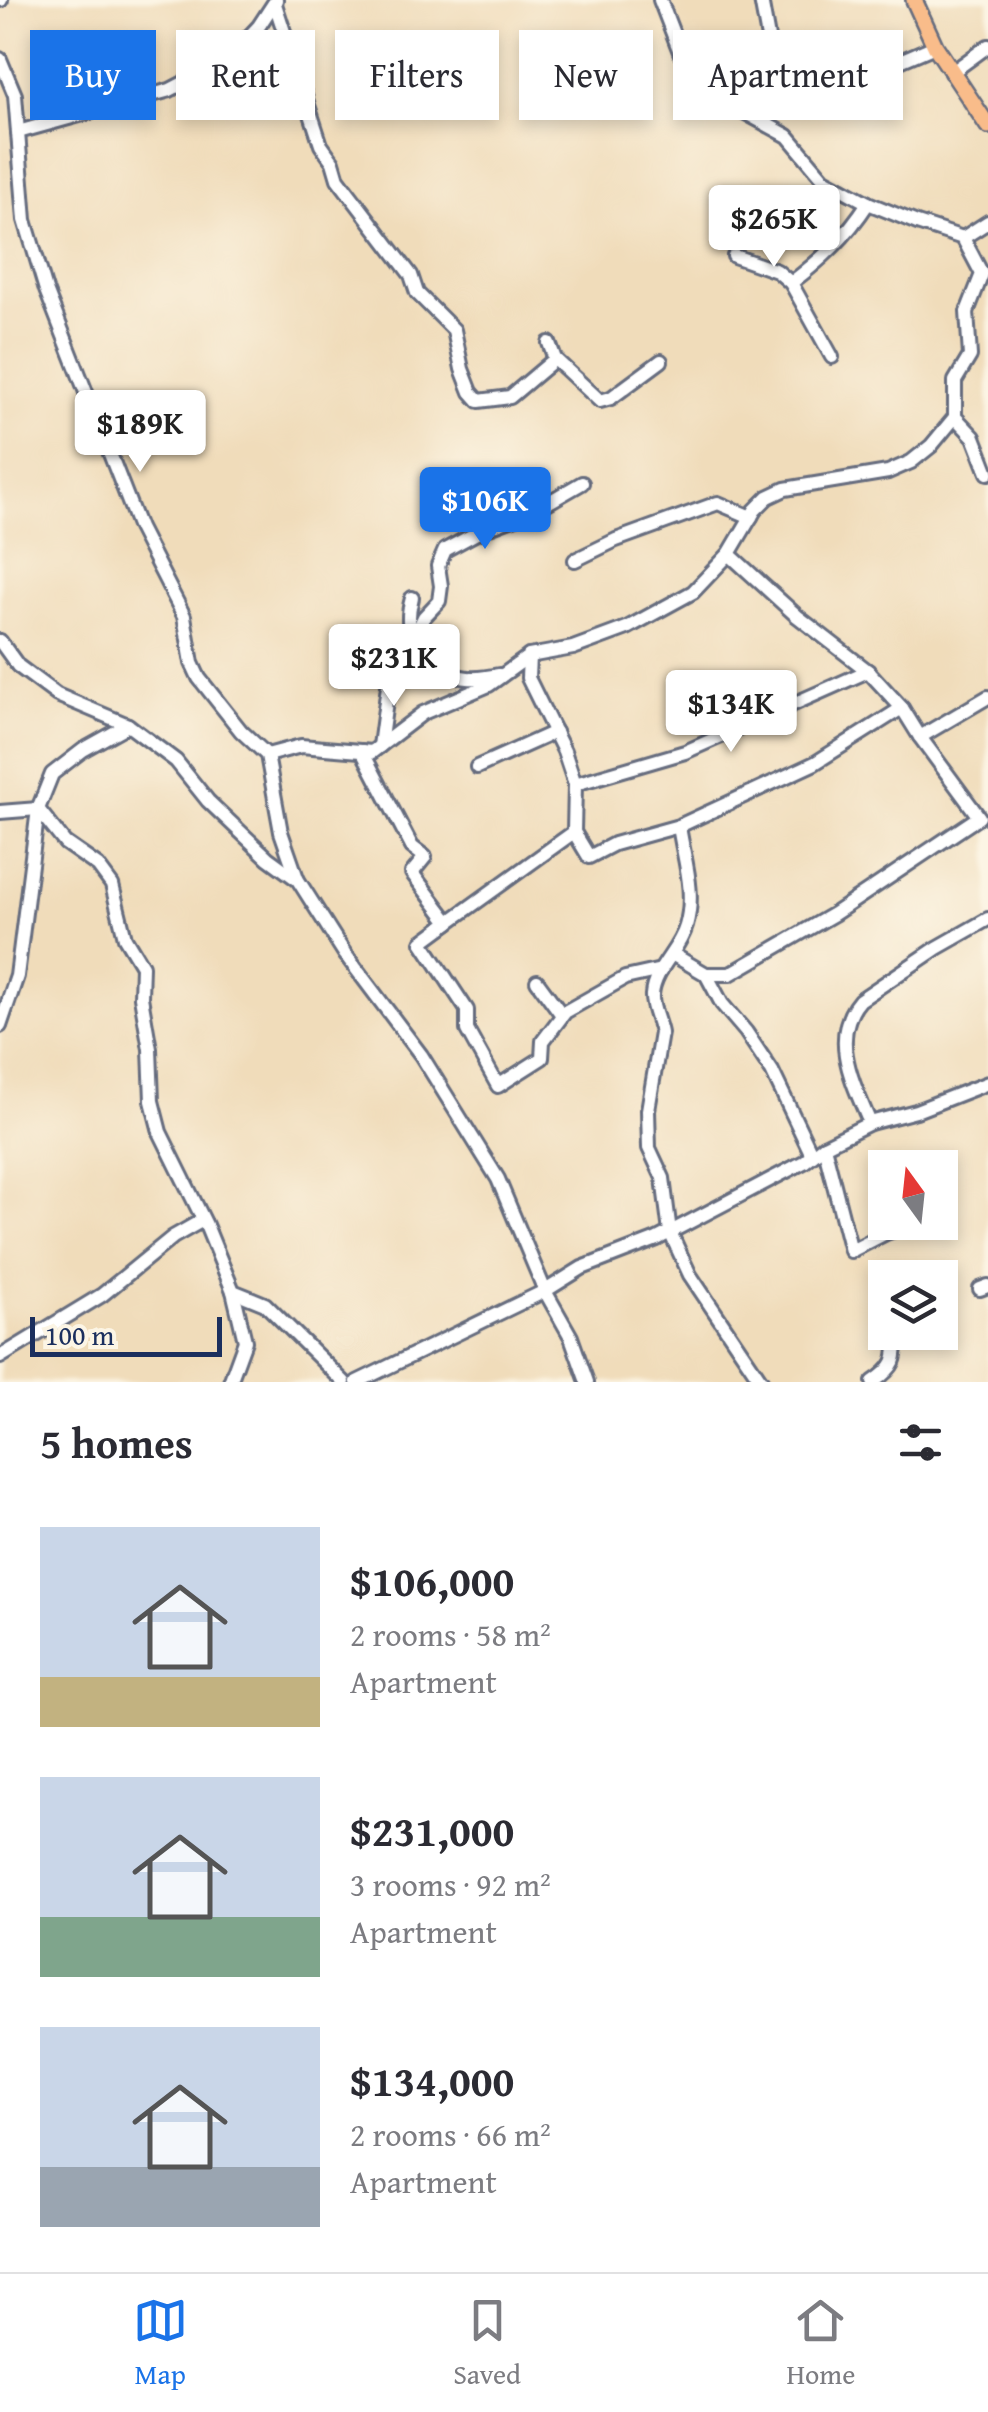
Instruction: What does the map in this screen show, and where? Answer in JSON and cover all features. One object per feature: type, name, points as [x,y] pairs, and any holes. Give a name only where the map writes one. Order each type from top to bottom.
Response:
[{"type":"main road","points":[[914,0],[935,46],[988,126]]},
{"type":"street","points":[[660,0],[673,34]]},
{"type":"street","points":[[761,0],[767,30]]},
{"type":"street","points":[[18,132],[170,90],[216,66],[251,34],[276,2]]},
{"type":"street","points":[[276,2],[321,144],[333,162],[338,180],[410,275],[417,293],[454,330],[471,392],[479,401],[510,397],[555,359]]},
{"type":"street","points":[[903,60],[935,46]]},
{"type":"street","points":[[951,73],[988,46]]},
{"type":"street","points":[[0,59],[16,95],[25,220],[46,290],[139,528],[184,616],[192,663],[199,678],[240,730],[268,755],[280,832],[298,880],[346,954],[421,1055],[498,1180],[544,1291],[571,1336],[587,1382]]},
{"type":"street","points":[[268,755],[301,746],[372,752],[423,714],[488,685],[529,656],[573,648],[627,628],[694,592],[729,554],[768,497],[786,490],[888,472],[911,462],[955,417],[955,381],[970,356],[967,312],[982,274],[964,238],[868,203],[824,179],[788,136],[758,120]]},
{"type":"street","points":[[791,283],[834,247],[868,203]]},
{"type":"street","points":[[964,238],[988,222]]},
{"type":"street","points":[[734,256],[776,271],[791,283],[832,358]]},
{"type":"street","points":[[549,343],[555,359],[600,401],[611,398],[661,360]]},
{"type":"street","points":[[955,417],[974,437],[988,473]]},
{"type":"street","points":[[399,679],[424,617],[439,600],[438,566],[445,550],[484,529],[535,510],[582,484]]},
{"type":"street","points":[[575,560],[616,540],[718,503],[751,517]]},
{"type":"street","points":[[672,954],[706,974],[730,974],[834,914],[979,817],[902,708],[868,671],[797,616],[729,554]]},
{"type":"street","points":[[412,598],[408,618],[414,641],[424,654],[454,675]]},
{"type":"street","points":[[0,641],[18,666],[57,695],[128,725],[176,761],[208,801],[268,858],[298,880]]},
{"type":"street","points":[[529,656],[528,678],[564,750],[575,784],[574,832],[589,858],[614,844],[679,826],[815,763],[902,708]]},
{"type":"street","points":[[575,784],[684,752],[868,671]]},
{"type":"street","points":[[380,746],[388,686],[407,673],[484,678],[506,673]]},
{"type":"street","points":[[920,737],[988,697]]},
{"type":"street","points":[[0,1026],[17,976],[38,808],[52,774],[83,750],[128,725]]},
{"type":"street","points":[[477,767],[555,732]]},
{"type":"street","points":[[362,751],[412,847],[425,857],[412,873],[449,922],[416,946]]},
{"type":"street","points":[[0,812],[38,808]]},
{"type":"street","points":[[38,808],[65,842],[98,866],[112,885],[124,938],[142,966],[152,1101],[160,1132],[233,1291],[245,1341],[230,1382]]},
{"type":"street","points":[[679,826],[692,891],[686,928],[661,970],[651,999],[661,1033],[648,1110],[649,1148],[663,1178],[670,1232],[690,1275],[762,1382]]},
{"type":"street","points":[[416,946],[574,832]]},
{"type":"street","points":[[870,1123],[846,1066],[844,1043],[851,1010],[936,948],[988,918]]},
{"type":"street","points":[[416,946],[467,1010],[467,1030],[498,1086],[542,1058],[543,1040],[562,1015],[625,978],[661,970]]},
{"type":"street","points":[[706,974],[722,1004],[772,1071],[818,1151],[851,1251],[872,1240]]},
{"type":"street","points":[[537,980],[562,1015]]},
{"type":"street","points":[[358,1382],[544,1291],[582,1268],[670,1232],[870,1123],[916,1112],[988,1083]]},
{"type":"street","points":[[0,1357],[102,1295],[174,1237],[203,1220]]},
{"type":"street","points":[[233,1291],[265,1304],[344,1382]]},
{"type":"street","points":[[873,1382],[896,1360],[896,1350]]}]
